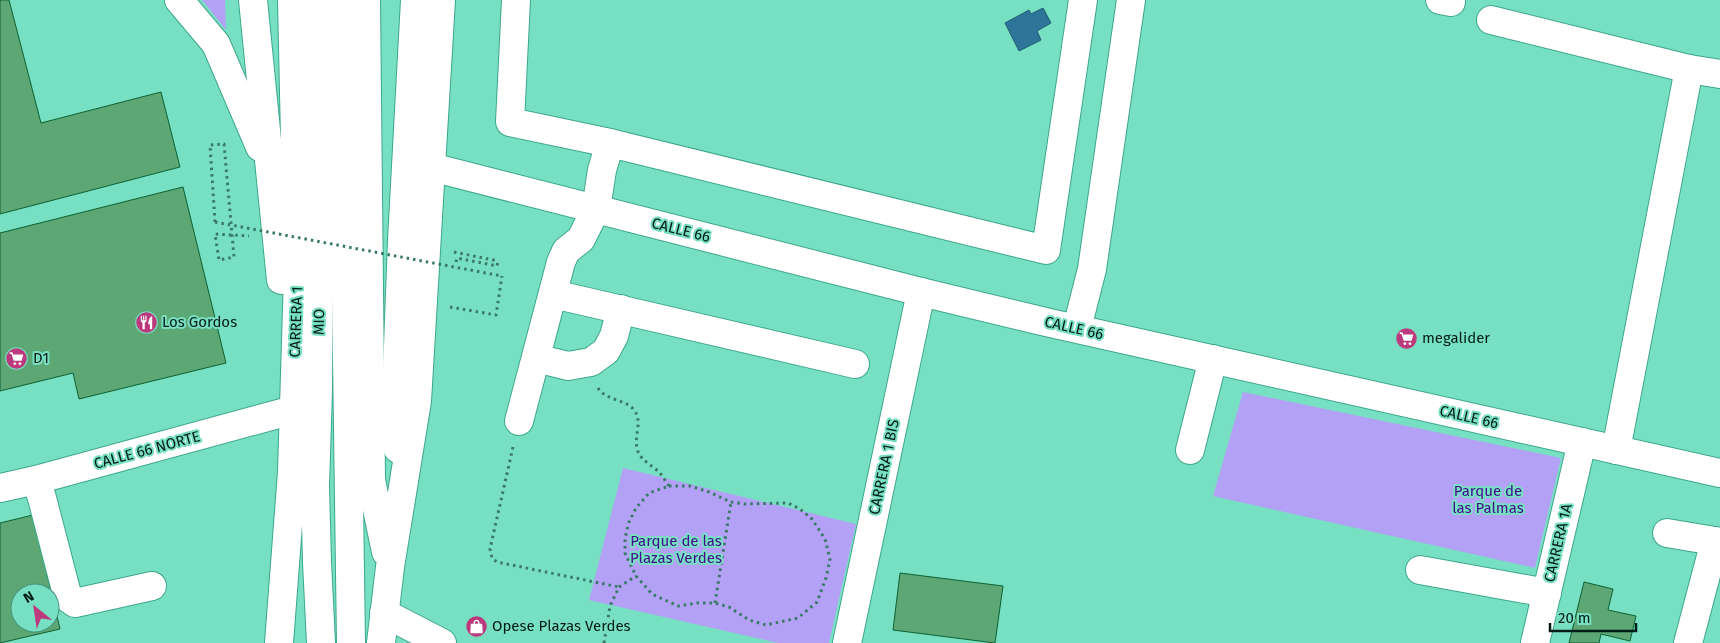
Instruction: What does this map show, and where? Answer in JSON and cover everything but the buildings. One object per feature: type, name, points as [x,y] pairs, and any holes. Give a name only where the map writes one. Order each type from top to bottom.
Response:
[{"type":"main road","points":[[179,0],[216,44],[270,172]]},
{"type":"main road","points":[[253,0],[294,404]]},
{"type":"main road","name":"CARRERA 1","points":[[279,643],[292,472],[298,276],[293,116],[292,0]]},
{"type":"main road","name":"MIO","points":[[318,0],[344,117],[318,390],[315,486],[321,643]]},
{"type":"main road","name":"MIO","points":[[342,0],[351,643]]},
{"type":"main road","points":[[366,0],[344,117],[371,480],[390,567]]},
{"type":"main road","points":[[400,506],[396,400],[415,0]]},
{"type":"main road","points":[[381,643],[390,567],[418,401],[441,0]]},
{"type":"main road","points":[[516,0],[510,122],[610,143],[1046,250],[1083,0]]},
{"type":"main road","points":[[1077,328],[1092,269],[1131,0]]},
{"type":"main road","points":[[1491,20],[1689,69],[1720,74]]},
{"type":"main road","points":[[1616,450],[1689,69]]},
{"type":"main road","points":[[519,421],[561,262],[566,251],[581,239],[596,209],[602,170],[610,143]]},
{"type":"main road","name":"CALLE 66","points":[[431,167],[921,292],[1720,474]]},
{"type":"main road","name":"CARRERA 1 BIS","points":[[847,643],[921,292]]},
{"type":"main road","points":[[553,294],[854,364]]},
{"type":"main road","points":[[536,358],[568,366],[591,362],[606,350],[614,336],[621,309]]},
{"type":"main road","points":[[1190,450],[1213,359]]},
{"type":"main road","name":"CALLE 66 NORTE","points":[[0,488],[36,480],[294,404]]},
{"type":"main road","name":"CARRERA 1A","points":[[1535,643],[1582,442]]},
{"type":"main road","points":[[36,480],[68,598],[74,603],[152,586]]},
{"type":"main road","points":[[1667,533],[1718,542],[1688,643]]},
{"type":"main road","points":[[1420,570],[1547,593]]},
{"type":"main road","points":[[384,613],[442,643]]},
{"type":"path","points":[[215,234],[219,260],[234,257],[224,144],[210,145],[215,222],[502,276],[496,315],[449,306]]},
{"type":"path","points":[[455,268],[457,258],[497,266],[498,261]]},
{"type":"path","points":[[591,362],[592,378],[600,392],[632,407],[636,413],[638,421],[636,447],[640,458],[662,475],[669,486]]},
{"type":"path","points":[[519,421],[490,549],[492,558],[497,562],[619,587]]},
{"type":"path","points":[[669,486],[690,486],[731,502],[744,504],[788,503],[800,509],[812,519],[824,539],[830,559],[826,578],[817,602],[798,618],[766,625],[749,620],[729,607],[715,602],[678,606],[652,594],[636,576],[625,553],[625,538],[629,522],[636,508],[649,493],[669,486]]},
{"type":"path","points":[[715,602],[731,502]]},
{"type":"path","points":[[604,643],[610,606],[619,587],[636,576]]},
{"type":"green space","points":[[202,0],[225,0],[226,30]]},
{"type":"green space","name":"Parque de las Palmas","points":[[1243,392],[1561,458],[1535,568],[1213,496]]},
{"type":"green space","name":"Parque de las Plazas Verdes","points":[[623,468],[856,524],[829,643],[778,643],[589,600]]},
{"type":"water","points":[[1043,8],[1051,23],[1037,31],[1041,40],[1019,51],[1005,23],[1029,10],[1031,14]]},
{"type":"place","name":"Los Gordos","points":[[146,322]]},
{"type":"place","name":"megalider","points":[[1406,338]]},
{"type":"place","name":"D1","points":[[17,358]]},
{"type":"place","name":"Opese Plazas Verdes","points":[[476,626]]}]
